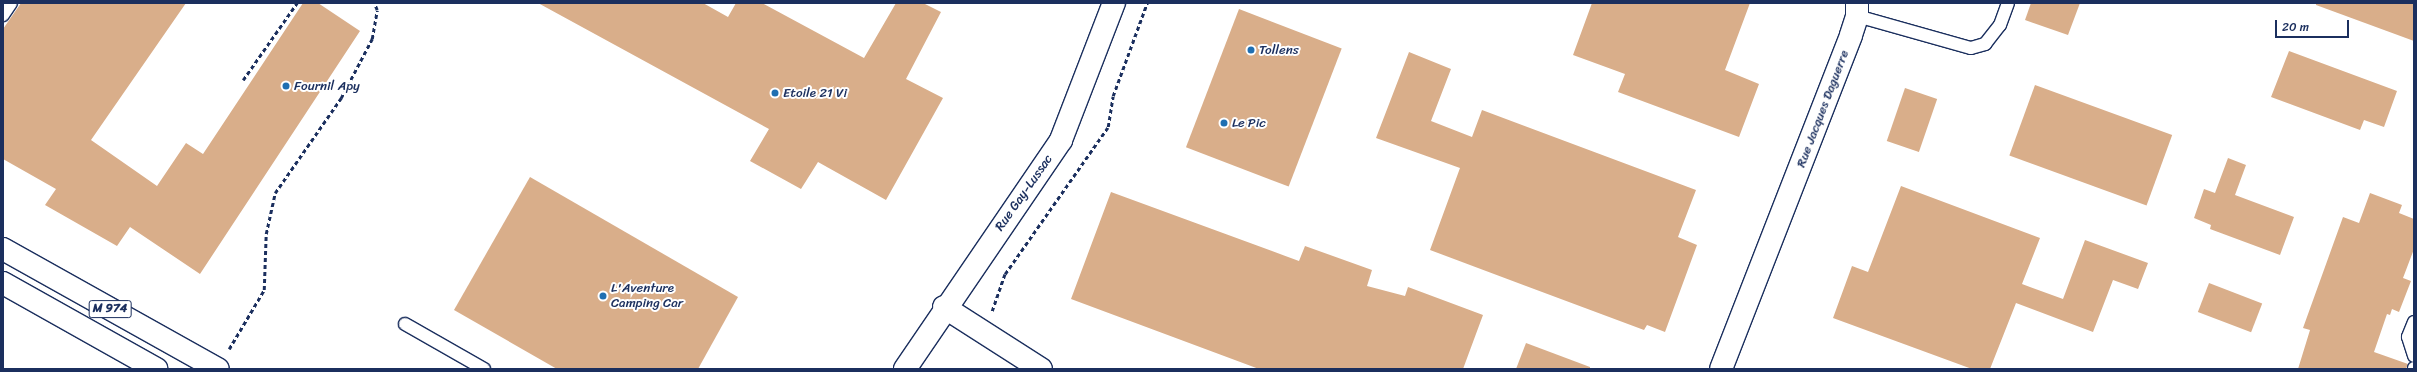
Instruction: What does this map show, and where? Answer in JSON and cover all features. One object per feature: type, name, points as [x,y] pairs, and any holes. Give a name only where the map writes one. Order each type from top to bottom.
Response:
[{"type":"main road","name":"Rue Gay-Lussac","points":[[905,369],[944,307],[1060,140],[1114,3]]},
{"type":"main road","name":"Rue Jacques Daguerre","points":[[1721,369],[1857,9]]},
{"type":"main road","name":"M 974","points":[[3,249],[217,369]]},
{"type":"main road","name":"M 974","points":[[3,283],[156,369]]},
{"type":"main road","points":[[944,307],[1041,369]]},
{"type":"lane","points":[[3,15],[11,3]]},
{"type":"lane","name":"Rue Jacques Daguerre","points":[[1857,9],[1970,48],[1985,44],[2000,25],[2008,3]]},
{"type":"lane","points":[[2414,322],[2408,337],[2414,356]]},
{"type":"lane","points":[[405,324],[484,369]]},
{"type":"path","points":[[244,80],[297,3]]},
{"type":"path","points":[[217,369],[264,290],[266,234],[275,193],[341,98],[372,40],[377,10],[374,3]]},
{"type":"building","points":[[21,3],[186,3],[91,140],[157,186],[186,143],[203,154],[303,3],[318,3],[360,31],[200,274],[130,227],[117,246],[45,205],[56,189],[3,159],[3,29]]},
{"type":"building","points":[[538,3],[703,3],[728,17],[736,3],[762,3],[864,58],[896,3],[923,3],[941,12],[906,79],[943,98],[886,200],[818,162],[801,189],[750,161],[769,129]]},
{"type":"building","points":[[1592,3],[1750,3],[1725,70],[1759,84],[1739,137],[1618,92],[1625,74],[1573,55]]},
{"type":"building","points":[[2031,3],[2080,3],[2068,35],[2025,20]]},
{"type":"building","points":[[2316,3],[2414,3],[2414,41],[2316,5]]},
{"type":"building","points":[[1239,9],[1342,48],[1289,187],[1186,147]]},
{"type":"building","points":[[2289,51],[2397,91],[2384,127],[2364,120],[2360,130],[2271,97]]},
{"type":"building","points":[[1409,52],[1451,69],[1431,121],[1472,137],[1482,110],[1696,190],[1678,237],[1697,245],[1665,332],[1647,325],[1644,330],[1430,250],[1460,168],[1376,138]]},
{"type":"building","points":[[2035,85],[2172,135],[2147,205],[2009,155]]},
{"type":"building","points":[[1905,88],[1937,99],[1919,152],[1887,141]]},
{"type":"building","points":[[2228,158],[2246,165],[2235,195],[2294,217],[2280,255],[2210,229],[2211,225],[2194,218],[2204,189],[2215,193]]},
{"type":"building","points":[[530,177],[738,297],[698,369],[557,369],[454,310]]},
{"type":"building","points":[[1901,186],[2040,238],[2022,284],[2063,299],[2085,240],[2148,263],[2138,289],[2113,280],[2093,332],[2016,303],[1990,369],[1972,369],[1833,318],[1852,266],[1868,272]]},
{"type":"building","points":[[1111,192],[1299,261],[1305,246],[1372,270],[1367,286],[1405,296],[1408,287],[1483,315],[1463,369],[1259,369],[1071,299]]},
{"type":"building","points":[[2370,193],[2402,205],[2399,213],[2414,219],[2414,249],[2403,278],[2411,281],[2399,312],[2392,309],[2390,315],[2387,314],[2374,352],[2408,364],[2406,369],[2298,369],[2310,330],[2303,328],[2343,217],[2359,223]]},
{"type":"building","points":[[2209,283],[2262,303],[2251,332],[2198,312]]},
{"type":"building","points":[[1526,343],[1590,367],[1590,369],[1516,369]]},
{"type":"place","name":"Tollens","points":[[1251,50]]},
{"type":"place","name":"Fournil Apy","points":[[286,86]]},
{"type":"place","name":"Etoile 21 Vi","points":[[775,93]]},
{"type":"place","name":"Le Pic","points":[[1224,123]]},
{"type":"place","name":"L'Aventure Camping Car","points":[[603,296]]}]
